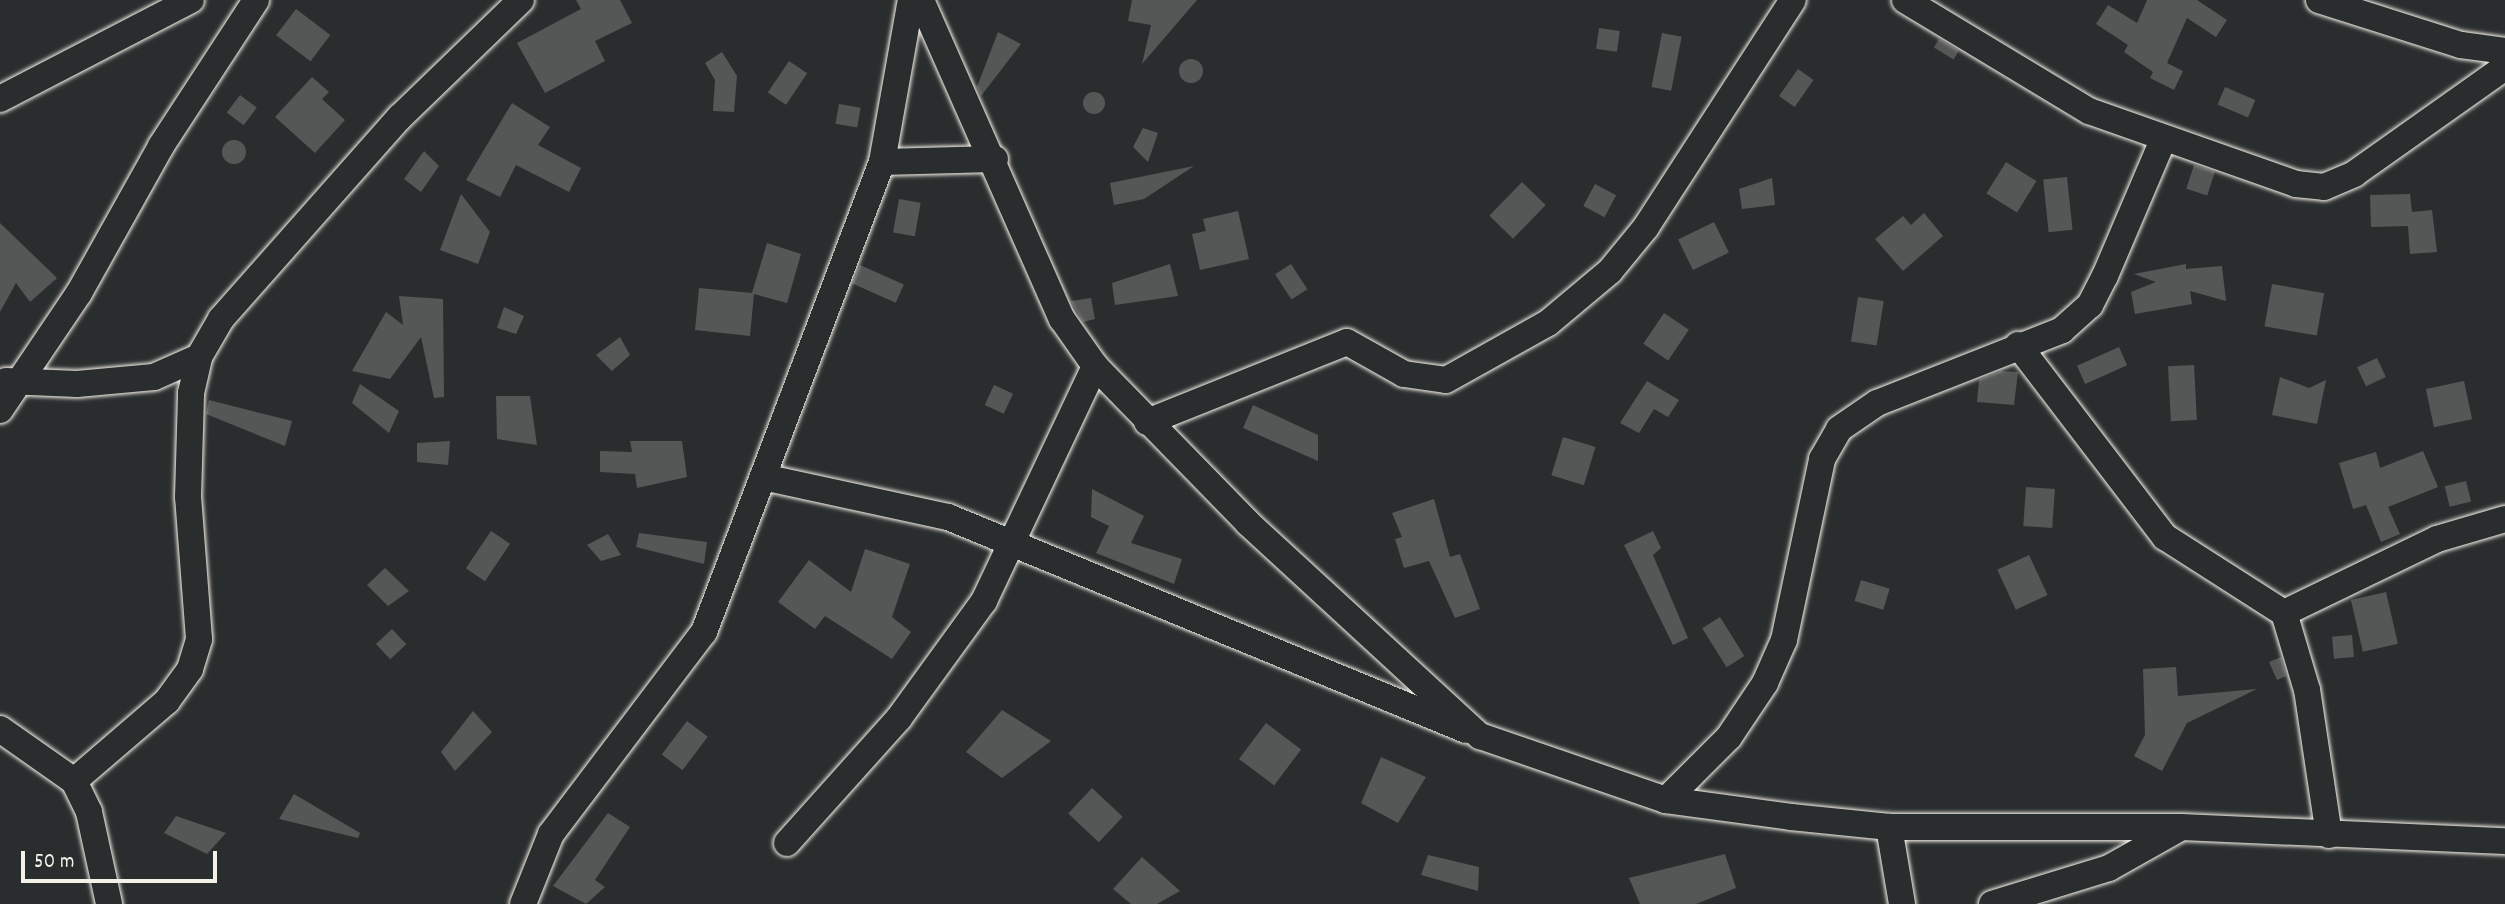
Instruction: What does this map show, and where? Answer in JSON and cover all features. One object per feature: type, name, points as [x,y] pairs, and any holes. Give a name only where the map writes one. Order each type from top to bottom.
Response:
[{"type":"street","points":[[0,99],[191,0]]},
{"type":"street","points":[[0,410],[9,382],[256,0]]},
{"type":"street","points":[[74,781],[167,701],[190,669],[200,639],[188,497],[191,393],[198,357],[221,319],[400,117],[522,0]]},
{"type":"street","points":[[523,904],[551,834],[704,632],[882,162],[911,0]]},
{"type":"street","points":[[921,0],[995,159],[1062,319],[1095,366],[1147,422],[1480,736]]},
{"type":"street","points":[[1147,422],[1347,342],[1404,374],[1446,380],[1548,323],[1610,271],[1646,227],[1793,0]]},
{"type":"street","points":[[1905,0],[2027,79],[2164,140],[2296,184],[2324,187],[2354,174],[2505,67]]},
{"type":"street","points":[[2319,0],[2461,45],[2505,51]]},
{"type":"street","points":[[1666,800],[1729,737],[1765,682],[1784,640],[1822,459],[1839,429],[1877,402],[2062,330],[2090,305],[2164,140]]},
{"type":"street","points":[[882,162],[995,159]]},
{"type":"street","points":[[2018,345],[2165,537],[2186,556],[2284,613],[2307,690],[2329,835]]},
{"type":"street","points":[[9,382],[154,377],[198,357]]},
{"type":"street","points":[[787,843],[899,718],[984,601],[1015,543],[1095,366]]},
{"type":"street","points":[[763,477],[894,501],[1015,543],[1480,736],[1666,800],[1889,827],[2181,827],[2505,841]]},
{"type":"street","points":[[2284,613],[2437,539],[2505,519]]},
{"type":"street","points":[[0,729],[74,781],[97,838],[109,904]]},
{"type":"street","points":[[1889,827],[1902,904]]},
{"type":"street","points":[[1992,904],[2109,868],[2181,827]]},
{"type":"building","points":[[576,0],[620,0],[632,23],[595,41],[605,61],[545,93],[517,43],[581,9]]},
{"type":"building","points":[[1132,0],[1197,0],[1142,64],[1151,25],[1128,21]]},
{"type":"building","points":[[2147,0],[2197,0],[2227,20],[2216,37],[2187,18],[2167,63],[2183,71],[2174,90],[2150,78],[2153,72],[2124,52],[2128,45],[2096,24],[2108,5],[2137,23]]},
{"type":"building","points":[[296,9],[330,35],[310,61],[276,35]]},
{"type":"building","points":[[1599,28],[1620,31],[1617,52],[1596,49]]},
{"type":"building","points":[[998,32],[1021,44],[981,96],[977,87]]},
{"type":"building","points":[[1662,33],[1682,37],[1671,91],[1652,87]]},
{"type":"building","points":[[1939,39],[1959,51],[1954,59],[1934,48]]},
{"type":"building","points":[[722,52],[737,76],[734,112],[713,111],[715,80],[705,63]]},
{"type":"building","points":[[1191,59],[1202,66],[1203,71],[1196,82],[1191,83],[1180,76],[1179,71],[1186,60]]},
{"type":"building","points":[[789,61],[807,73],[786,105],[768,93]]},
{"type":"building","points":[[1798,69],[1814,80],[1795,107],[1779,96]]},
{"type":"building","points":[[312,77],[329,92],[322,99],[345,120],[315,153],[275,117]]},
{"type":"building","points":[[2225,87],[2255,100],[2248,117],[2218,104]]},
{"type":"building","points":[[1094,92],[1102,95],[1105,103],[1102,111],[1094,114],[1086,111],[1083,103],[1086,95]]},
{"type":"building","points":[[240,95],[257,108],[244,125],[227,113]]},
{"type":"building","points":[[512,103],[550,127],[538,145],[581,168],[569,192],[516,165],[500,197],[466,180]]},
{"type":"building","points":[[839,104],[861,108],[857,128],[836,124]]},
{"type":"building","points":[[1143,128],[1158,133],[1148,162],[1133,147]]},
{"type":"building","points":[[234,140],[242,144],[246,152],[242,160],[234,164],[226,160],[222,152],[226,144]]},
{"type":"building","points":[[424,151],[439,166],[421,192],[404,179]]},
{"type":"building","points":[[2006,162],[2037,181],[2017,212],[1986,193]]},
{"type":"building","points":[[2194,165],[2215,172],[2207,196],[2186,189]]},
{"type":"building","points":[[1194,166],[1144,199],[1114,205],[1110,183]]},
{"type":"building","points":[[2067,177],[2073,230],[2049,232],[2043,180]]},
{"type":"building","points":[[1772,178],[1775,205],[1742,209],[1739,189]]},
{"type":"building","points":[[1522,182],[1546,205],[1513,239],[1489,216]]},
{"type":"building","points":[[1595,184],[1616,195],[1604,217],[1583,206]]},
{"type":"building","points":[[461,194],[490,232],[478,264],[440,250]]},
{"type":"building","points":[[2410,194],[2412,212],[2432,210],[2437,252],[2410,254],[2408,226],[2371,227],[2370,195]]},
{"type":"building","points":[[899,199],[921,203],[915,236],[893,232]]},
{"type":"building","points":[[1238,211],[1249,259],[1200,270],[1192,234],[1206,231],[1203,219]]},
{"type":"building","points":[[1924,213],[1943,236],[1903,271],[1875,239],[1903,216],[1911,225]]},
{"type":"building","points":[[1714,222],[1729,253],[1693,270],[1678,240]]},
{"type":"building","points":[[0,223],[57,278],[30,302],[16,283],[0,312]]},
{"type":"building","points":[[767,243],[801,254],[787,303],[754,294],[750,336],[695,330],[699,288],[752,293]]},
{"type":"building","points":[[1170,264],[1178,296],[1115,305],[1112,283]]},
{"type":"building","points":[[1291,264],[1307,289],[1291,300],[1275,274]]},
{"type":"building","points":[[2186,264],[2186,269],[2222,266],[2226,301],[2190,291],[2192,304],[2135,314],[2131,292],[2156,282],[2134,274]]},
{"type":"building","points":[[860,265],[904,285],[896,303],[852,283]]},
{"type":"building","points":[[2272,284],[2324,293],[2317,336],[2265,326]]},
{"type":"building","points":[[399,296],[443,299],[444,397],[434,398],[421,337],[390,379],[352,371],[386,312],[403,325]]},
{"type":"building","points":[[1858,297],[1884,301],[1877,346],[1851,341]]},
{"type":"building","points":[[1091,298],[1095,319],[1083,322],[1071,301]]},
{"type":"building","points":[[504,307],[524,316],[516,334],[497,328]]},
{"type":"building","points":[[1664,313],[1689,330],[1668,360],[1643,344]]},
{"type":"building","points":[[620,337],[630,355],[612,371],[596,355]]},
{"type":"building","points":[[2119,347],[2127,365],[2085,384],[2077,366]]},
{"type":"building","points":[[2377,358],[2386,377],[2366,386],[2357,367]]},
{"type":"building","points":[[2194,365],[2197,420],[2171,421],[2168,366]]},
{"type":"building","points":[[2001,371],[2018,372],[2014,405],[1977,402],[1979,380]]},
{"type":"building","points":[[2280,377],[2309,388],[2326,380],[2317,424],[2272,415]]},
{"type":"building","points":[[1647,381],[1679,400],[1668,417],[1654,409],[1639,433],[1620,423]]},
{"type":"building","points":[[2464,381],[2472,419],[2434,427],[2426,389]]},
{"type":"building","points":[[360,384],[399,411],[389,433],[352,403]]},
{"type":"building","points":[[994,385],[1013,394],[1004,414],[985,405]]},
{"type":"building","points":[[496,396],[530,396],[537,445],[497,439]]},
{"type":"building","points":[[209,400],[292,421],[285,446],[206,414]]},
{"type":"building","points":[[1253,405],[1318,435],[1318,461],[1243,428]]},
{"type":"building","points":[[1563,437],[1596,447],[1584,485],[1551,475]]},
{"type":"building","points":[[450,441],[448,465],[417,462],[417,443]]},
{"type":"building","points":[[630,441],[682,441],[687,477],[637,488],[635,474],[600,472],[600,451],[632,452]]},
{"type":"building","points":[[2423,451],[2438,487],[2388,507],[2400,534],[2381,542],[2366,505],[2353,509],[2339,463],[2376,452],[2380,468]]},
{"type":"building","points":[[2466,481],[2471,501],[2450,507],[2445,486]]},
{"type":"building","points":[[2026,487],[2055,489],[2052,528],[2023,526]]},
{"type":"building","points":[[1092,489],[1144,516],[1131,543],[1182,559],[1174,584],[1096,553],[1109,526],[1091,517]]},
{"type":"building","points":[[1434,499],[1450,557],[1460,554],[1480,609],[1455,618],[1429,561],[1404,568],[1395,539],[1402,537],[1392,513]]},
{"type":"building","points":[[491,531],[510,544],[485,581],[466,568]]},
{"type":"building","points":[[1653,531],[1661,548],[1653,555],[1688,638],[1673,645],[1624,545]]},
{"type":"building","points":[[639,533],[707,542],[704,564],[636,547]]},
{"type":"building","points":[[608,534],[621,555],[601,561],[587,545]]},
{"type":"building","points":[[865,549],[910,564],[892,617],[911,632],[892,659],[825,616],[815,629],[778,602],[809,560],[851,592]]},
{"type":"building","points":[[2029,555],[2048,595],[2016,610],[1997,570]]},
{"type":"building","points":[[385,568],[409,591],[388,606],[367,585]]},
{"type":"building","points":[[1861,580],[1890,589],[1883,610],[1855,601]]},
{"type":"building","points":[[2386,592],[2398,644],[2363,652],[2351,600]]},
{"type":"building","points":[[1720,617],[1744,656],[1727,667],[1702,628]]},
{"type":"building","points":[[392,629],[406,644],[390,659],[376,644]]},
{"type":"building","points":[[2352,635],[2354,657],[2334,659],[2332,637]]},
{"type":"building","points":[[2281,657],[2286,676],[2277,680],[2269,662]]},
{"type":"building","points":[[2176,667],[2178,696],[2257,689],[2187,723],[2162,771],[2134,756],[2145,735],[2143,669]]},
{"type":"building","points":[[1002,710],[1051,741],[1002,778],[966,752]]},
{"type":"building","points":[[473,711],[492,732],[455,771],[441,752]]},
{"type":"building","points":[[687,721],[708,737],[682,770],[662,755]]},
{"type":"building","points":[[1266,723],[1301,749],[1274,785],[1239,759]]},
{"type":"building","points":[[1381,757],[1426,777],[1398,823],[1361,803]]},
{"type":"building","points":[[1092,788],[1123,817],[1099,842],[1068,814]]},
{"type":"building","points":[[294,794],[360,833],[358,838],[279,819]]},
{"type":"building","points":[[608,813],[630,827],[595,880],[605,887],[586,904],[553,886]]},
{"type":"building","points":[[176,816],[226,833],[207,854],[164,833]]},
{"type":"building","points":[[1725,854],[1736,888],[1696,904],[1640,904],[1629,878]]},
{"type":"building","points":[[1428,855],[1479,867],[1478,891],[1421,875]]},
{"type":"building","points":[[1142,857],[1180,891],[1157,904],[1131,904],[1113,889]]}]
